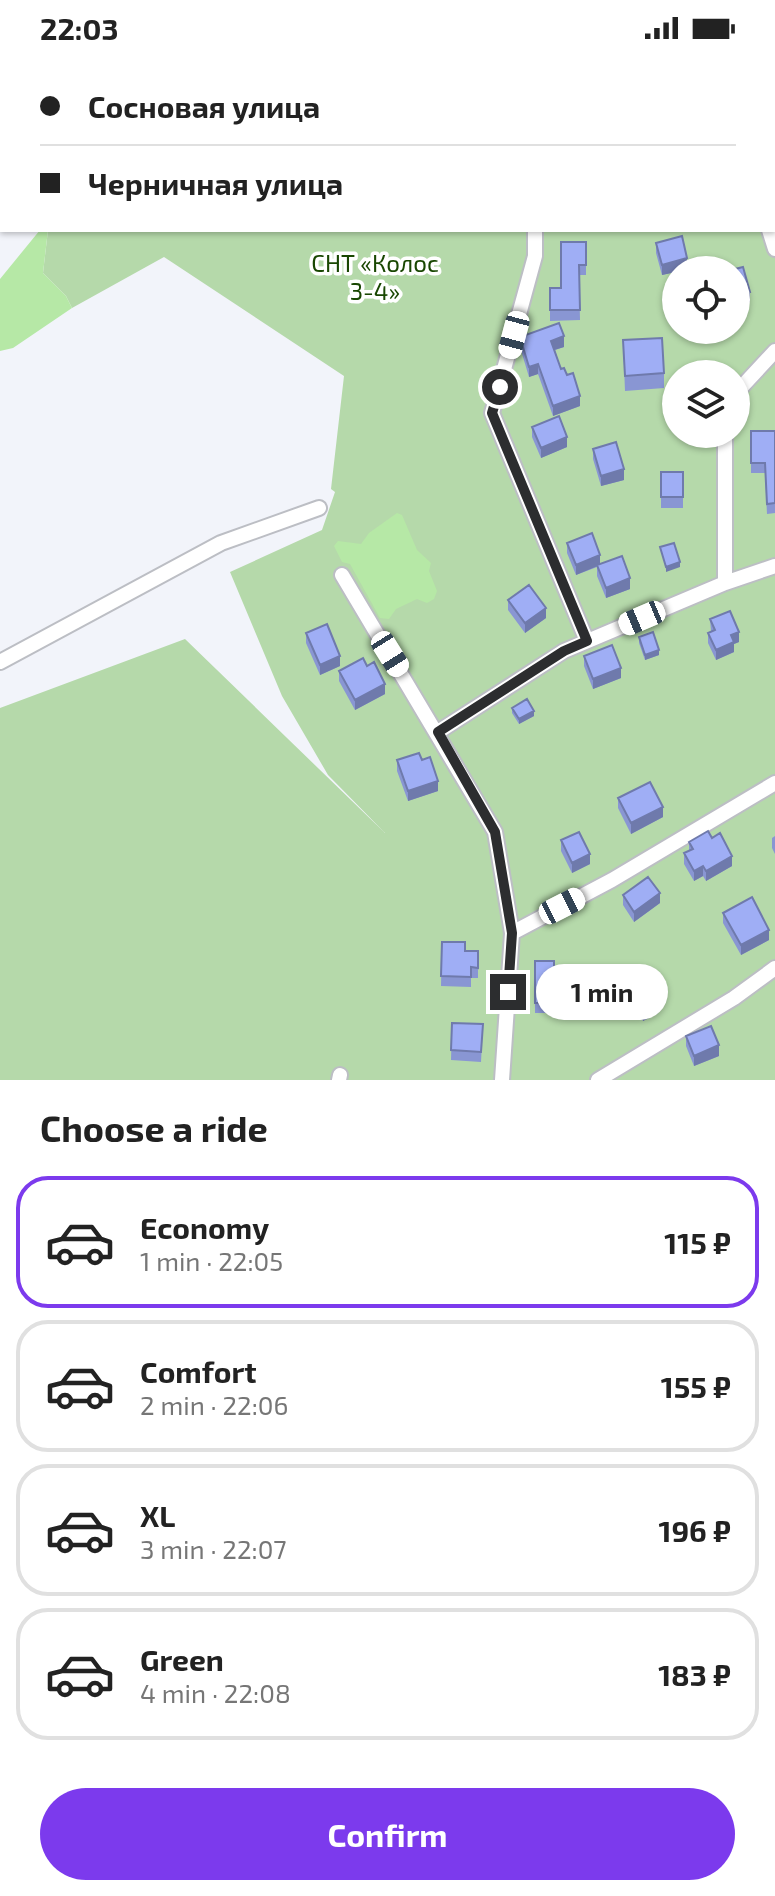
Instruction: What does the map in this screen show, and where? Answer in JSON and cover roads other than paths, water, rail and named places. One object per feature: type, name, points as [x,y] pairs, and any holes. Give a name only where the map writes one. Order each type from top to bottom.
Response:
[{"type":"street","points":[[535,232],[535,256],[492,413],[587,641]]},
{"type":"street","points":[[750,378],[775,351]]},
{"type":"street","points":[[725,448],[725,583]]},
{"type":"street","points":[[0,662],[221,543],[319,508]]},
{"type":"street","points":[[438,732],[564,651],[725,583],[775,566]]},
{"type":"street","points":[[342,575],[495,832],[512,933],[502,1080]]},
{"type":"street","points":[[512,933],[612,880],[775,783]]},
{"type":"street","points":[[598,1080],[734,998],[775,968]]},
{"type":"park label","name":"СНТ «Колос 3-4»","points":[[375,276]]}]
